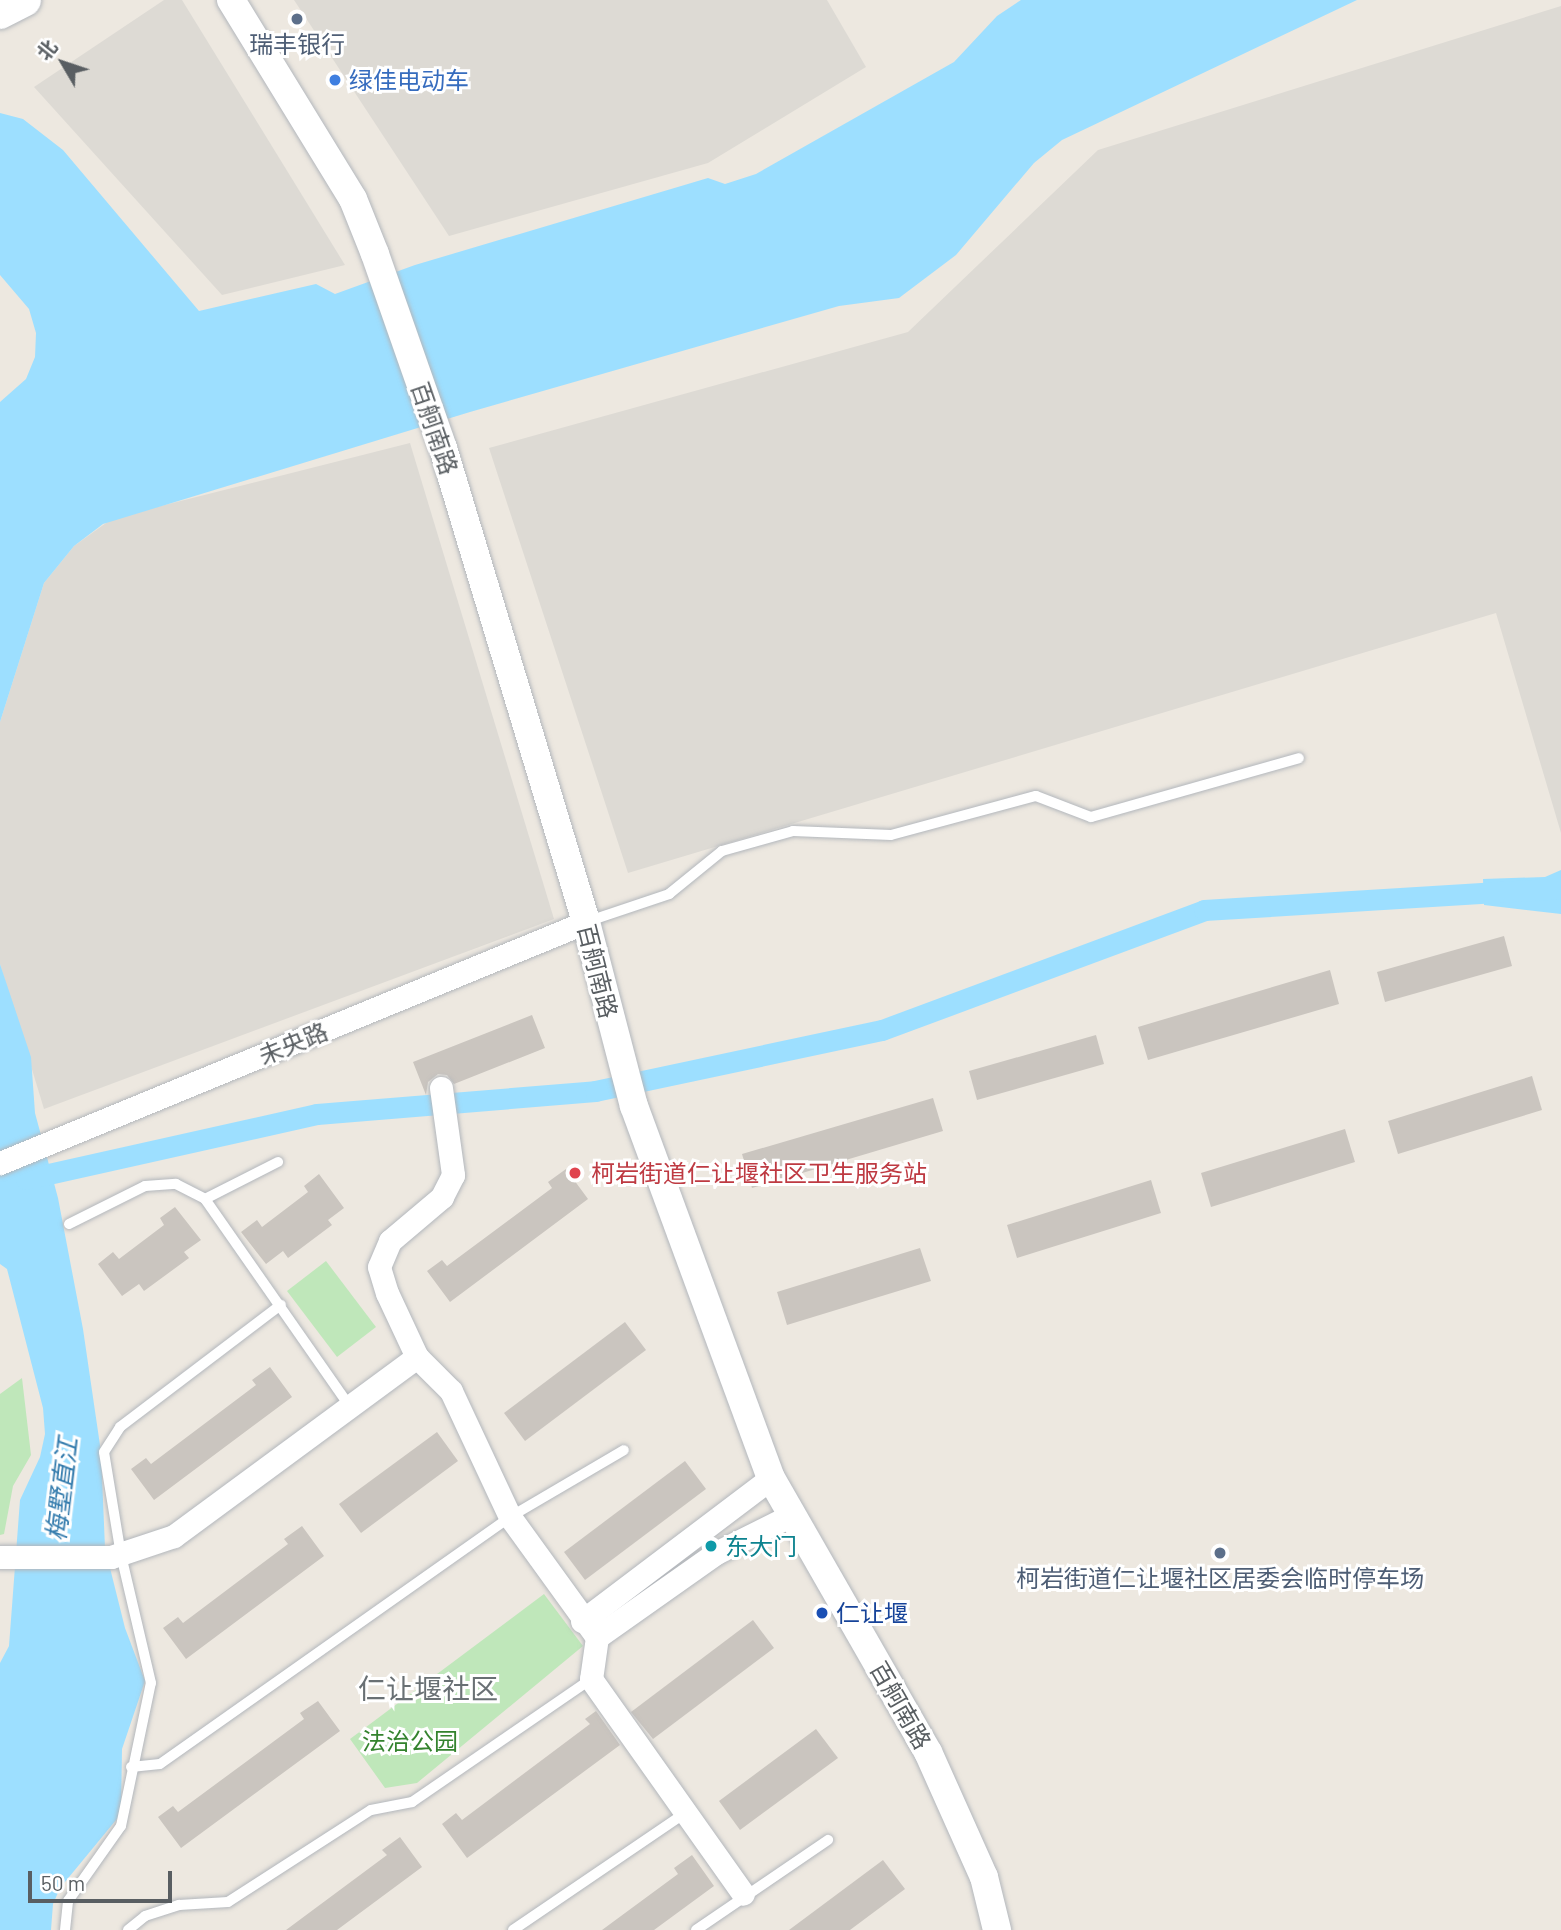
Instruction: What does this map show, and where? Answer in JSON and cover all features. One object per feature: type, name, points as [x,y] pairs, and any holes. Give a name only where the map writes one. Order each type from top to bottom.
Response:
[{"type":"main road","points":[[0,13],[25,0]]},
{"type":"street","name":"百舸南路","points":[[231,0],[353,199],[375,254],[443,448],[586,922],[634,1106],[771,1478],[928,1752],[984,1877],[997,1930]]},
{"type":"street","name":"未央路","points":[[0,1163],[586,922]]},
{"type":"street","points":[[441,1088],[453,1175],[442,1197],[390,1241],[379,1266],[417,1357],[451,1391],[510,1517],[589,1629],[592,1679],[684,1815],[743,1894]]},
{"type":"street","points":[[0,1557],[116,1556],[174,1536],[348,1404],[417,1357]]},
{"type":"street","points":[[589,1629],[771,1478]]},
{"type":"street","points":[[589,1629],[716,1553],[792,1515]]},
{"type":"lane","points":[[586,922],[669,894],[722,851],[793,831],[891,835],[1036,796],[1091,817],[1299,758]]},
{"type":"lane","points":[[205,1199],[278,1162]]},
{"type":"lane","points":[[69,1224],[145,1186],[176,1184],[205,1199],[348,1404]]},
{"type":"lane","points":[[65,1930],[68,1901],[121,1826],[131,1767],[151,1683],[116,1556],[104,1452],[120,1427],[281,1305]]},
{"type":"lane","points":[[131,1767],[160,1764],[510,1517],[624,1450]]},
{"type":"lane","points":[[128,1930],[145,1916],[179,1905],[228,1902],[371,1810],[412,1802],[592,1679]]},
{"type":"lane","points":[[513,1930],[684,1815]]},
{"type":"lane","points":[[696,1930],[743,1894],[828,1840]]},
{"type":"shaded area","points":[[164,0],[182,0],[345,265],[222,295],[34,87]]},
{"type":"shaded area","points":[[294,0],[827,0],[866,67],[708,163],[449,236]]},
{"type":"shaded area","points":[[1561,6],[1561,833],[1496,613],[628,873],[489,448],[908,332],[1098,150]]},
{"type":"shaded area","points":[[410,443],[554,919],[44,1109],[0,964],[0,722],[44,583],[74,546],[113,518]]},
{"type":"green space","points":[[326,1261],[376,1327],[337,1357],[287,1291]]},
{"type":"green space","points":[[22,1378],[31,1455],[13,1486],[4,1534],[0,1535],[0,1394]]},
{"type":"green space","name":"法治公园","points":[[544,1594],[583,1646],[417,1783],[385,1788],[350,1739]]},
{"type":"water","points":[[1021,0],[1357,0],[1062,140],[1034,163],[956,255],[899,298],[839,306],[470,412],[103,524],[74,546],[44,583],[0,722],[0,402],[26,379],[35,357],[36,333],[29,309],[0,275],[0,113],[23,119],[63,150],[199,311],[316,284],[335,294],[415,265],[708,178],[725,184],[756,174],[954,62],[997,16]]},
{"type":"water","points":[[1561,870],[1561,914],[1484,905],[1483,879],[1545,877]]},
{"type":"water","name":"梅墅直江","points":[[0,964],[31,1057],[35,1113],[58,1198],[83,1329],[101,1452],[105,1548],[125,1628],[145,1681],[122,1749],[121,1814],[60,1888],[53,1904],[51,1930],[0,1930],[0,1663],[9,1646],[20,1500],[40,1457],[45,1434],[43,1408],[7,1269],[0,1264]]},
{"type":"building","points":[[1504,936],[1512,966],[1385,1002],[1377,972]]},
{"type":"building","points":[[1330,970],[1339,1004],[1148,1060],[1138,1027]]},
{"type":"building","points":[[532,1015],[545,1048],[454,1084],[447,1075],[438,1074],[428,1082],[426,1095],[413,1062]]},
{"type":"building","points":[[1096,1035],[1104,1064],[977,1100],[969,1071]]},
{"type":"building","points":[[1532,1076],[1542,1110],[1398,1154],[1388,1121]]},
{"type":"building","points":[[933,1098],[943,1131],[752,1188],[742,1154]]},
{"type":"building","points":[[1345,1129],[1355,1162],[1211,1207],[1201,1173]]},
{"type":"building","points":[[566,1169],[588,1199],[450,1302],[427,1271],[442,1260],[447,1266],[552,1188],[548,1182]]},
{"type":"building","points":[[319,1174],[344,1208],[328,1220],[332,1225],[288,1258],[283,1251],[266,1264],[241,1232],[257,1220],[262,1227],[308,1192],[304,1186]]},
{"type":"building","points":[[1151,1180],[1161,1213],[1017,1258],[1007,1225]]},
{"type":"building","points":[[175,1207],[201,1240],[184,1252],[189,1258],[144,1291],[139,1284],[122,1296],[98,1264],[113,1252],[119,1259],[164,1225],[160,1218]]},
{"type":"building","points":[[920,1248],[931,1281],[787,1325],[777,1292]]},
{"type":"building","points":[[625,1322],[646,1350],[525,1441],[504,1413]]},
{"type":"building","points":[[270,1367],[292,1397],[154,1500],[131,1469],[146,1458],[151,1464],[256,1385],[252,1380]]},
{"type":"building","points":[[437,1432],[458,1461],[361,1533],[339,1504]]},
{"type":"building","points":[[685,1461],[706,1489],[585,1580],[564,1552]]},
{"type":"building","points":[[302,1526],[324,1556],[186,1659],[163,1628],[178,1617],[183,1623],[288,1544],[284,1539]]},
{"type":"building","points":[[753,1620],[774,1648],[653,1739],[631,1712]]},
{"type":"building","points":[[318,1701],[340,1731],[181,1848],[158,1817],[173,1806],[178,1812],[304,1719],[300,1713]]},
{"type":"building","points":[[596,1711],[620,1745],[467,1858],[442,1824],[456,1813],[462,1820],[590,1724],[585,1719]]},
{"type":"building","points":[[816,1729],[838,1758],[740,1830],[719,1801]]},
{"type":"building","points":[[400,1837],[422,1867],[337,1930],[286,1930],[387,1855],[382,1850]]},
{"type":"building","points":[[692,1855],[714,1886],[654,1930],[602,1930],[678,1874],[674,1868]]},
{"type":"building","points":[[883,1860],[905,1889],[850,1930],[789,1930]]},
{"type":"waterway","points":[[26,1179],[317,1114],[595,1091],[882,1030],[1204,910],[1561,888]]},
{"type":"place","name":"瑞丰银行","points":[[297,19]]},
{"type":"place","name":"绿佳电动车","points":[[335,80]]},
{"type":"place","name":"柯岩街道仁让堰社区卫生服务站","points":[[575,1173]]},
{"type":"place","name":"东大门","points":[[711,1546]]},
{"type":"place","name":"柯岩街道仁让堰社区居委会临时停车场","points":[[1220,1553]]},
{"type":"place","name":"仁让堰","points":[[822,1613]]},
{"type":"district","name":"仁让堰社区","points":[[428,1688]]}]
